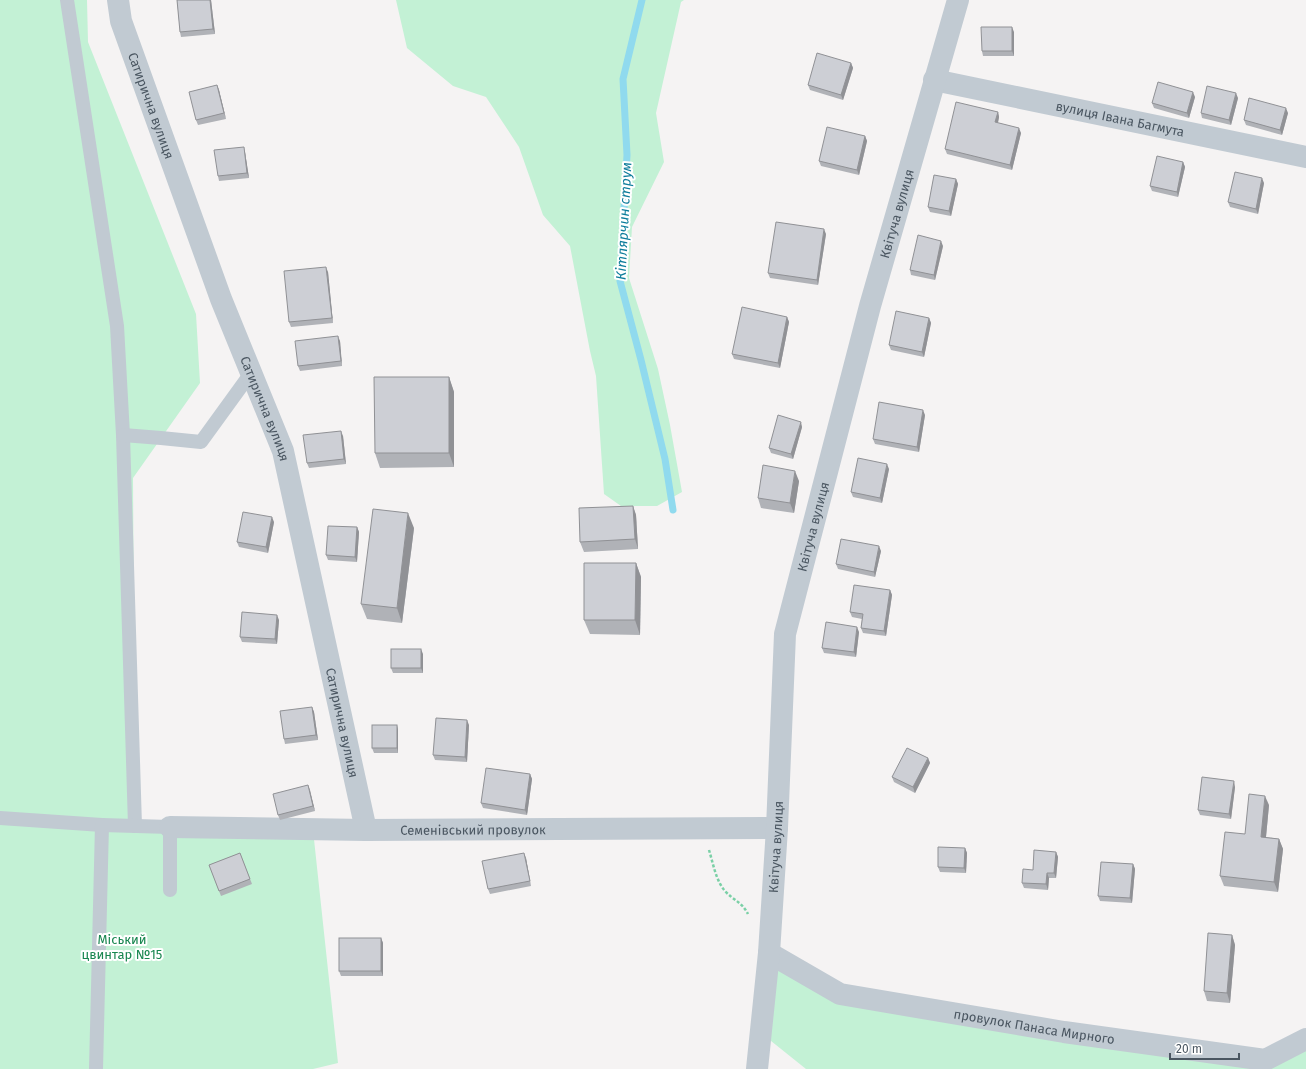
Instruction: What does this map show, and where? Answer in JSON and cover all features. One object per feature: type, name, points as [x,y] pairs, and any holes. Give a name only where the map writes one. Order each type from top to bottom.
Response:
[{"type":"street","name":"Сатирична вулиця","points":[[118,0],[121,21],[221,299],[283,451],[366,830]]},
{"type":"street","name":"Квітуча вулиця","points":[[757,1069],[768,953],[777,828],[785,634],[870,306],[958,0]]},
{"type":"street","name":"вулиця Івана Багмута","points":[[934,80],[1306,156]]},
{"type":"street","name":"Семенівський провулок","points":[[170,828],[366,830],[777,828]]},
{"type":"street","name":"провулок Панаса Мирного","points":[[768,953],[840,994],[1064,1032],[1265,1060],[1306,1039]]},
{"type":"lane","points":[[67,0],[117,326],[123,436],[135,826]]},
{"type":"lane","points":[[123,436],[201,442],[251,373]]},
{"type":"lane","points":[[0,818],[170,828],[170,890]]},
{"type":"lane","points":[[96,1069],[102,825]]},
{"type":"path","points":[[692,828],[708,846],[715,872],[725,891],[744,906],[750,919]]},
{"type":"green space","name":"Міський цвинтар №15","points":[[0,0],[87,0],[88,42],[196,314],[200,383],[133,478],[135,826],[313,830],[338,1063],[313,1069],[0,1069]]},
{"type":"green space","points":[[396,0],[684,0],[681,2],[656,113],[664,162],[632,227],[629,278],[658,369],[682,492],[657,506],[621,506],[604,494],[596,376],[570,246],[543,215],[519,147],[486,97],[453,86],[407,48]]},
{"type":"green space","points":[[769,953],[840,994],[1265,1060],[1306,1039],[1306,1069],[806,1069],[761,1033]]},
{"type":"building","points":[[177,0],[210,0],[213,29],[180,32]]},
{"type":"building","points":[[981,27],[1012,27],[1012,51],[982,51]]},
{"type":"building","points":[[817,53],[851,63],[841,95],[808,85]]},
{"type":"building","points":[[1158,82],[1193,92],[1187,113],[1152,103]]},
{"type":"building","points":[[217,85],[224,113],[196,120],[189,92]]},
{"type":"building","points":[[1207,86],[1236,93],[1229,120],[1201,113]]},
{"type":"building","points":[[1249,98],[1286,108],[1280,130],[1244,120]]},
{"type":"building","points":[[956,102],[998,112],[995,122],[1019,128],[1010,165],[945,149]]},
{"type":"building","points":[[827,127],[865,136],[857,170],[819,161]]},
{"type":"building","points":[[244,147],[247,173],[218,176],[214,150]]},
{"type":"building","points":[[1157,156],[1183,162],[1177,192],[1150,186]]},
{"type":"building","points":[[1235,172],[1262,178],[1256,209],[1228,202]]},
{"type":"building","points":[[934,175],[956,179],[949,211],[928,207]]},
{"type":"building","points":[[776,222],[824,229],[817,280],[768,273]]},
{"type":"building","points":[[918,235],[941,241],[934,275],[910,270]]},
{"type":"building","points":[[326,267],[332,318],[289,322],[284,271]]},
{"type":"building","points":[[742,307],[787,317],[778,363],[732,354]]},
{"type":"building","points":[[896,311],[929,318],[922,352],[889,345]]},
{"type":"building","points":[[338,336],[341,361],[298,366],[295,341]]},
{"type":"building","points":[[374,377],[449,377],[449,453],[375,453]]},
{"type":"building","points":[[879,402],[923,410],[917,447],[873,439]]},
{"type":"building","points":[[778,415],[801,422],[791,454],[769,448]]},
{"type":"building","points":[[341,431],[344,459],[307,463],[303,435]]},
{"type":"building","points":[[858,458],[887,464],[880,498],[851,492]]},
{"type":"building","points":[[763,465],[795,471],[790,503],[758,498]]},
{"type":"building","points":[[633,506],[635,539],[580,542],[579,508]]},
{"type":"building","points":[[373,509],[408,513],[397,608],[361,604]]},
{"type":"building","points":[[243,512],[272,517],[266,547],[237,542]]},
{"type":"building","points":[[328,526],[357,527],[355,557],[326,555]]},
{"type":"building","points":[[841,539],[879,546],[874,572],[836,564]]},
{"type":"building","points":[[584,563],[636,563],[635,620],[584,620]]},
{"type":"building","points":[[854,585],[890,590],[884,631],[861,628],[863,614],[850,612]]},
{"type":"building","points":[[242,612],[277,615],[275,639],[240,637]]},
{"type":"building","points":[[826,622],[857,627],[854,652],[822,648]]},
{"type":"building","points":[[391,649],[421,649],[421,668],[391,668]]},
{"type":"building","points":[[312,707],[316,735],[284,739],[280,711]]},
{"type":"building","points":[[436,718],[467,720],[465,757],[433,755]]},
{"type":"building","points":[[372,725],[397,725],[397,748],[372,748]]},
{"type":"building","points":[[907,748],[928,758],[913,787],[892,777]]},
{"type":"building","points":[[486,768],[530,774],[525,810],[481,803]]},
{"type":"building","points":[[1202,777],[1234,781],[1229,814],[1198,810]]},
{"type":"building","points":[[308,785],[313,806],[278,815],[273,794]]},
{"type":"building","points":[[1249,794],[1265,796],[1261,837],[1279,839],[1274,882],[1220,876],[1225,832],[1245,834]]},
{"type":"building","points":[[938,847],[965,848],[964,868],[938,867]]},
{"type":"building","points":[[1034,850],[1056,852],[1054,873],[1047,873],[1046,884],[1022,883],[1023,869],[1033,870]]},
{"type":"building","points":[[240,853],[250,879],[219,891],[209,865]]},
{"type":"building","points":[[524,853],[530,881],[488,889],[482,861]]},
{"type":"building","points":[[1101,862],[1133,864],[1130,898],[1098,896]]},
{"type":"building","points":[[1208,933],[1232,935],[1227,993],[1204,991]]},
{"type":"building","points":[[339,938],[381,938],[381,971],[339,971]]},
{"type":"waterway","name":"Кітлярчин струм","points":[[642,0],[623,79],[627,155],[620,281],[665,459],[673,510]]}]
